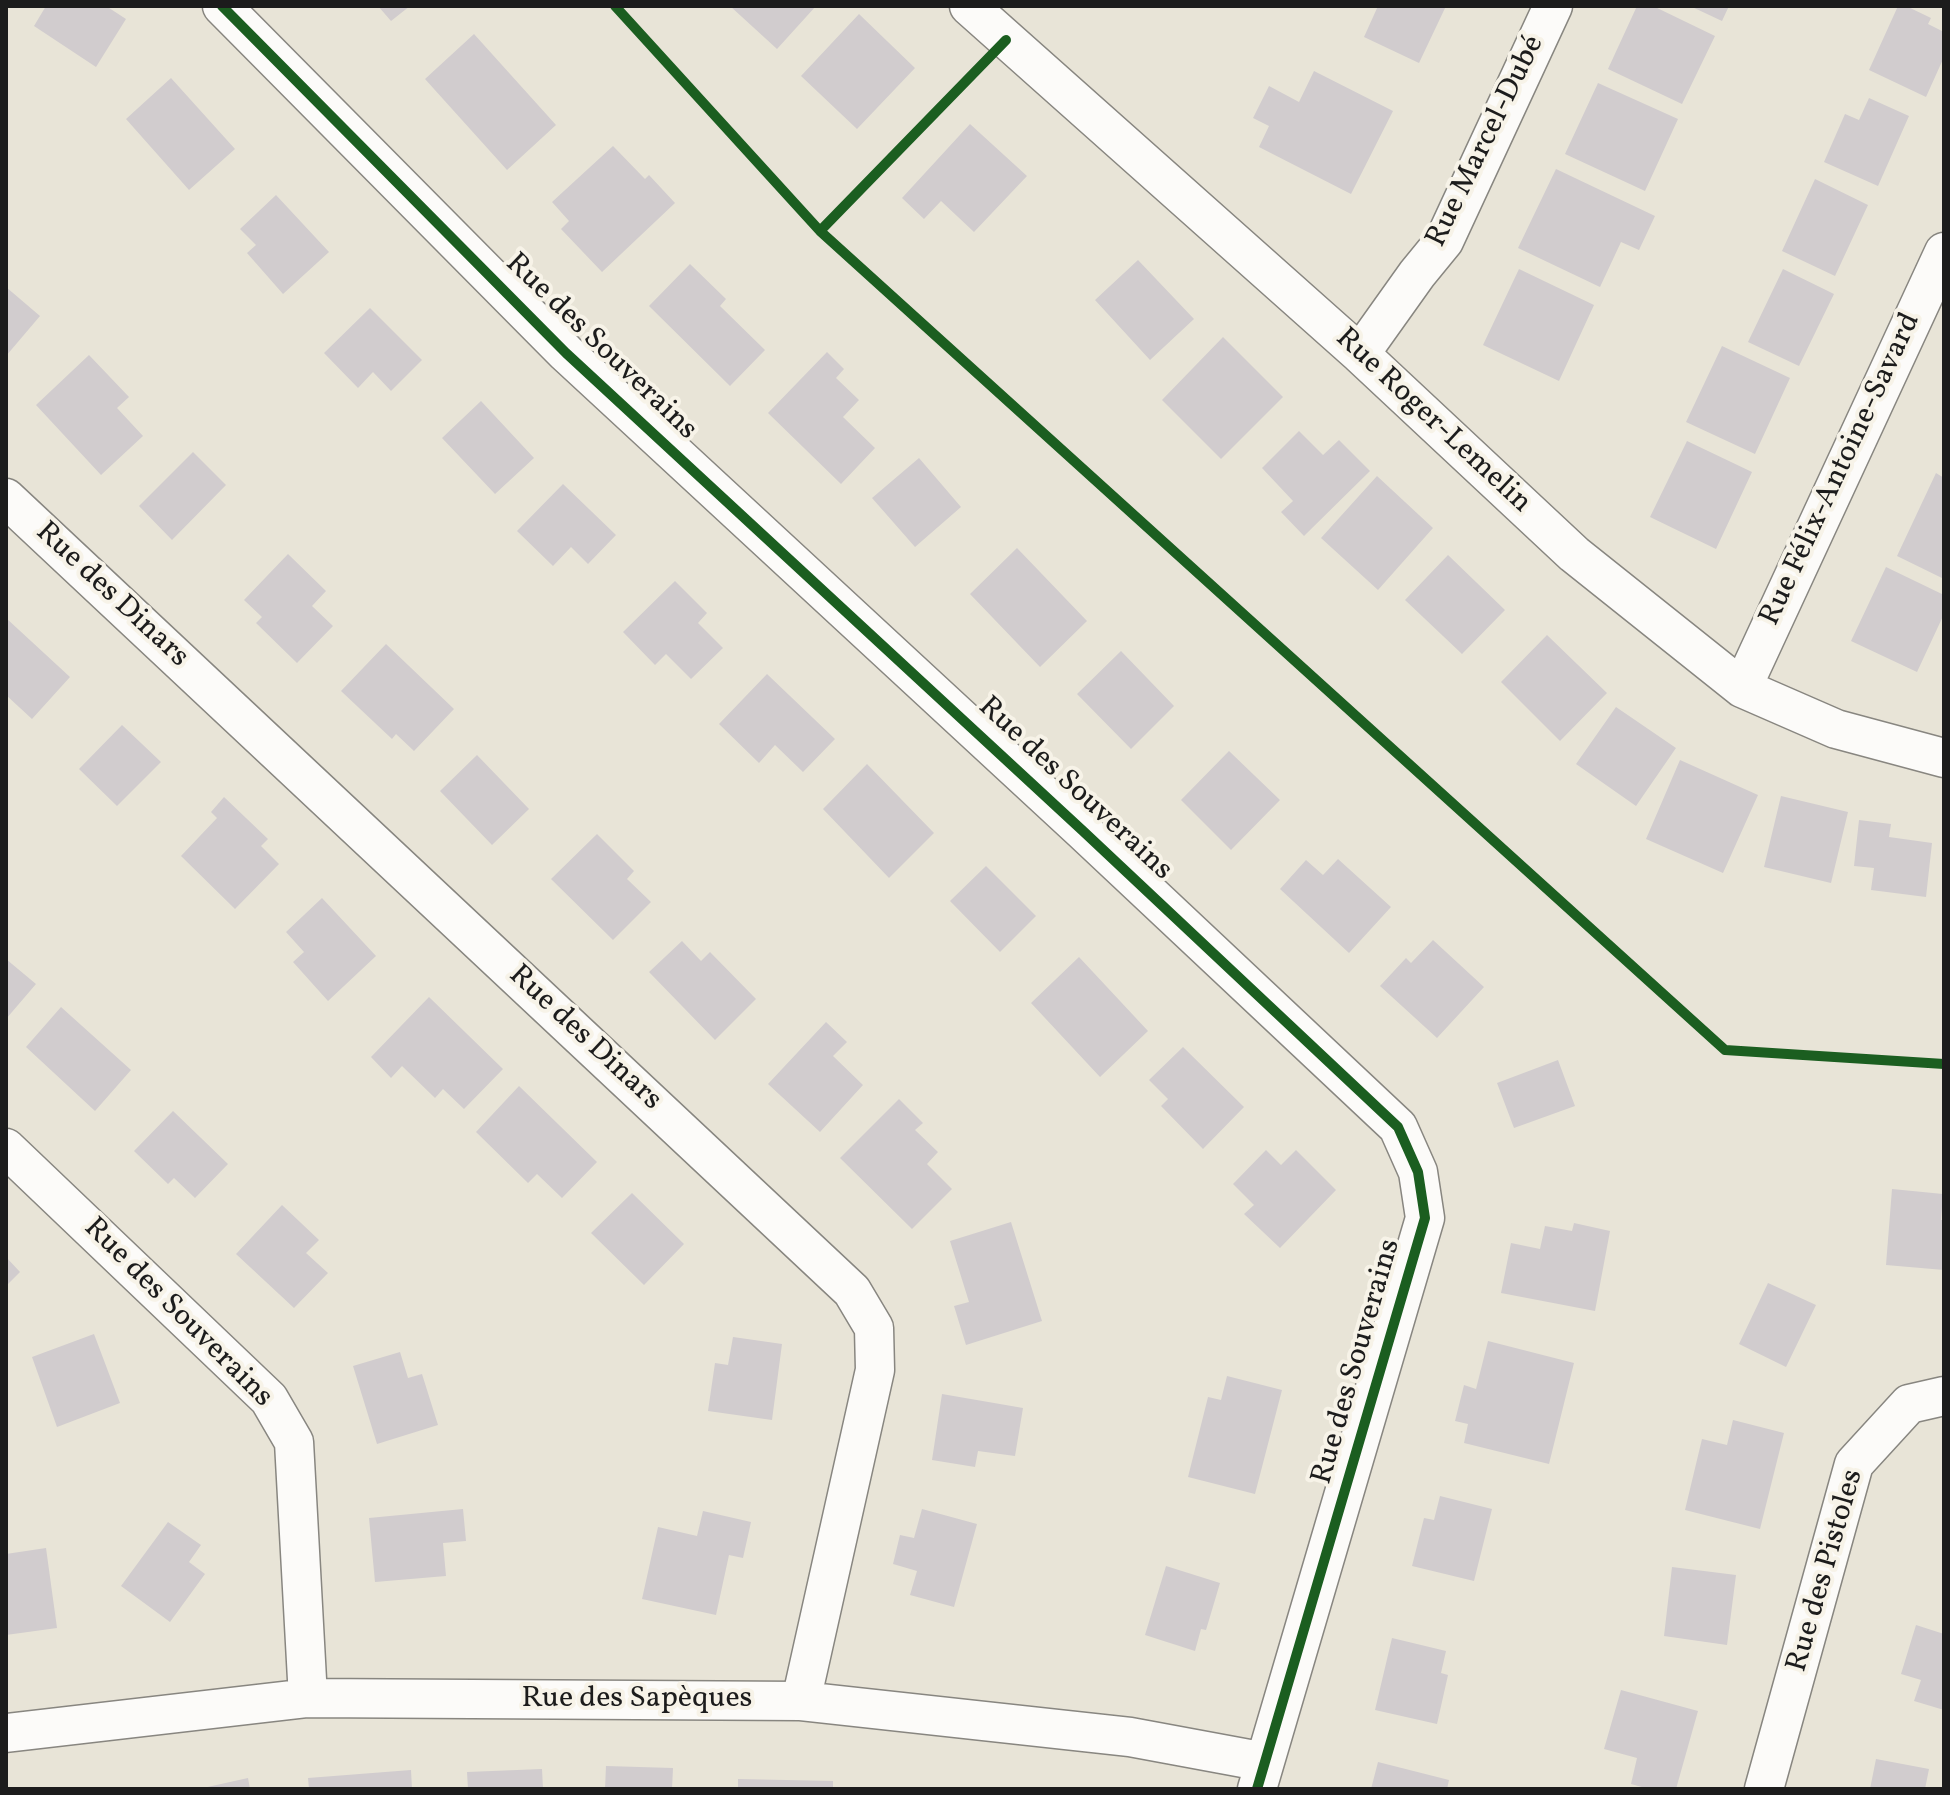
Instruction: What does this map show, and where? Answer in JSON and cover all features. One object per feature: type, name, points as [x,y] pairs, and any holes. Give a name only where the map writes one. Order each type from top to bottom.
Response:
[{"type":"street","name":"Rue des Souverains","points":[[222,6],[566,353],[1398,1127],[1418,1172],[1425,1218],[1261,1776]]},
{"type":"street","name":"Rue Roger-Lemelin","points":[[969,6],[1360,354],[1574,554],[1742,688],[1836,729],[1944,758]]},
{"type":"street","name":"Rue Marcel-Dubé","points":[[1360,354],[1444,241],[1553,6]]},
{"type":"street","name":"Rue Félix-Antoine-Savard","points":[[1742,688],[1944,252]]},
{"type":"street","name":"Rue des Dinars","points":[[6,498],[852,1291],[874,1328],[875,1370],[801,1701]]},
{"type":"street","name":"Rue des Souverains","points":[[6,1148],[269,1399],[294,1442],[308,1698]]},
{"type":"street","name":"Rue des Pistoles","points":[[1764,1789],[1854,1464],[1909,1404],[1944,1396]]},
{"type":"street","name":"Rue des Sapèques","points":[[6,1733],[308,1698],[801,1701],[1130,1737],[1261,1776]]},
{"type":"building","points":[[46,6],[106,6],[126,19],[96,67],[34,26]]},
{"type":"building","points":[[378,6],[410,6],[391,21]]},
{"type":"building","points":[[730,6],[816,6],[777,49]]},
{"type":"building","points":[[1378,6],[1446,6],[1419,63],[1364,37]]},
{"type":"building","points":[[1637,6],[1653,6],[1715,36],[1682,104],[1608,69]]},
{"type":"building","points":[[1690,6],[1729,6],[1722,21]]},
{"type":"building","points":[[1898,6],[1906,6],[1931,18],[1928,24],[1944,32],[1944,57],[1926,97],[1869,70]]},
{"type":"building","points":[[859,14],[915,68],[857,129],[801,76]]},
{"type":"building","points":[[474,34],[556,125],[507,170],[425,79]]},
{"type":"building","points":[[1314,71],[1393,111],[1351,194],[1259,147],[1269,126],[1253,118],[1269,86],[1299,102]]},
{"type":"building","points":[[171,78],[235,149],[189,190],[126,119]]},
{"type":"building","points":[[1598,83],[1678,119],[1645,191],[1565,154]]},
{"type":"building","points":[[1869,98],[1909,116],[1878,186],[1824,162],[1845,114],[1859,120]]},
{"type":"building","points":[[970,124],[1027,176],[974,232],[941,201],[924,219],[902,198]]},
{"type":"building","points":[[613,146],[645,179],[649,175],[675,203],[602,272],[561,229],[569,221],[552,202]]},
{"type":"building","points":[[1556,169],[1655,216],[1639,250],[1621,242],[1600,287],[1518,248]]},
{"type":"building","points":[[1815,179],[1868,205],[1835,276],[1782,251]]},
{"type":"building","points":[[276,195],[329,252],[283,294],[247,253],[256,245],[240,229]]},
{"type":"building","points":[[1138,260],[1194,319],[1150,360],[1095,300]]},
{"type":"building","points":[[690,264],[726,299],[720,306],[765,350],[730,386],[649,306]]},
{"type":"building","points":[[1519,269],[1594,305],[1559,381],[1483,345]]},
{"type":"building","points":[[1783,269],[1834,294],[1799,366],[1748,342]]},
{"type":"building","points":[[6,287],[40,316],[6,356]]},
{"type":"building","points":[[370,308],[422,360],[391,391],[373,372],[358,388],[324,353]]},
{"type":"building","points":[[1223,337],[1283,397],[1221,459],[1162,400]]},
{"type":"building","points":[[1722,346],[1790,378],[1755,454],[1686,422]]},
{"type":"building","points":[[827,352],[844,369],[836,378],[859,400],[843,417],[875,448],[841,484],[768,413]]},
{"type":"building","points":[[89,355],[129,397],[117,408],[143,436],[101,475],[36,405]]},
{"type":"building","points":[[481,401],[534,458],[495,494],[442,438]]},
{"type":"building","points":[[1299,431],[1323,455],[1339,440],[1370,471],[1304,536],[1281,512],[1293,501],[1262,468]]},
{"type":"building","points":[[1687,441],[1752,472],[1716,549],[1650,517]]},
{"type":"building","points":[[193,452],[226,485],[172,540],[139,506]]},
{"type":"building","points":[[919,458],[961,507],[915,547],[872,498]]},
{"type":"building","points":[[1936,473],[1944,478],[1944,579],[1897,556]]},
{"type":"building","points":[[1377,476],[1433,528],[1378,590],[1321,538]]},
{"type":"building","points":[[563,484],[616,535],[588,564],[571,547],[553,566],[517,531]]},
{"type":"building","points":[[1017,548],[1087,621],[1040,667],[970,594]]},
{"type":"building","points":[[288,554],[326,591],[312,606],[333,626],[297,663],[256,623],[262,617],[244,600]]},
{"type":"building","points":[[1448,555],[1505,610],[1462,654],[1405,600]]},
{"type":"building","points":[[1886,567],[1944,595],[1944,614],[1917,672],[1851,641]]},
{"type":"building","points":[[675,581],[707,613],[698,623],[723,648],[691,679],[666,654],[655,665],[623,632]]},
{"type":"building","points":[[6,618],[70,677],[32,719],[6,695]]},
{"type":"building","points":[[1547,635],[1607,693],[1560,741],[1501,682]]},
{"type":"building","points":[[386,644],[454,709],[414,751],[396,734],[392,739],[341,691]]},
{"type":"building","points":[[1121,651],[1174,706],[1131,749],[1077,694]]},
{"type":"building","points":[[767,674],[835,739],[803,772],[775,745],[759,763],[719,724]]},
{"type":"building","points":[[1616,707],[1676,748],[1636,806],[1576,764]]},
{"type":"building","points":[[122,725],[161,762],[117,806],[79,769]]},
{"type":"building","points":[[1229,751],[1280,800],[1231,850],[1181,800]]},
{"type":"building","points":[[477,755],[529,809],[492,845],[440,791]]},
{"type":"building","points":[[1680,760],[1758,795],[1723,873],[1646,839]]},
{"type":"building","points":[[867,764],[934,833],[889,878],[823,809]]},
{"type":"building","points":[[1781,796],[1848,812],[1831,883],[1764,867]]},
{"type":"building","points":[[224,797],[268,839],[261,846],[279,864],[235,909],[181,856],[217,818],[211,812]]},
{"type":"building","points":[[1859,820],[1891,824],[1889,837],[1932,843],[1926,897],[1871,890],[1874,868],[1854,866]]},
{"type":"building","points":[[597,834],[634,871],[627,879],[651,902],[613,940],[551,879]]},
{"type":"building","points":[[1338,859],[1391,907],[1349,953],[1280,889],[1306,860],[1323,875]]},
{"type":"building","points":[[986,866],[1036,916],[1000,952],[950,901]]},
{"type":"building","points":[[322,898],[376,956],[328,1001],[293,962],[304,952],[286,932]]},
{"type":"building","points":[[1433,940],[1484,987],[1437,1038],[1380,986],[1406,958],[1411,963]]},
{"type":"building","points":[[682,941],[701,961],[710,952],[756,999],[715,1040],[649,972]]},
{"type":"building","points":[[1079,957],[1148,1031],[1100,1077],[1031,1003]]},
{"type":"building","points":[[6,959],[36,984],[6,1019]]},
{"type":"building","points":[[429,997],[503,1069],[464,1109],[443,1089],[435,1098],[402,1066],[391,1078],[371,1057]]},
{"type":"building","points":[[61,1007],[131,1070],[95,1111],[26,1047]]},
{"type":"building","points":[[826,1022],[847,1042],[833,1056],[863,1085],[820,1132],[768,1084]]},
{"type":"building","points":[[1183,1047],[1244,1107],[1203,1149],[1161,1106],[1168,1099],[1149,1080]]},
{"type":"building","points":[[1558,1060],[1575,1106],[1514,1128],[1497,1083]]},
{"type":"building","points":[[519,1086],[597,1162],[562,1198],[537,1174],[528,1183],[476,1132]]},
{"type":"building","points":[[899,1099],[923,1123],[915,1130],[938,1152],[927,1164],[952,1189],[912,1229],[840,1158]]},
{"type":"building","points":[[173,1111],[228,1164],[195,1198],[174,1178],[168,1184],[134,1151]]},
{"type":"building","points":[[1266,1150],[1281,1165],[1296,1150],[1336,1190],[1280,1248],[1244,1214],[1254,1205],[1233,1184]]},
{"type":"building","points":[[1892,1189],[1943,1194],[1944,1270],[1886,1265]]},
{"type":"building","points":[[632,1193],[684,1244],[644,1285],[591,1233]]},
{"type":"building","points":[[282,1205],[319,1240],[306,1253],[328,1273],[294,1308],[236,1254]]},
{"type":"building","points":[[1011,1222],[1042,1321],[966,1345],[954,1306],[969,1302],[950,1241]]},
{"type":"building","points":[[1574,1223],[1610,1231],[1595,1311],[1501,1293],[1511,1243],[1540,1249],[1545,1226],[1572,1231]]},
{"type":"building","points":[[6,1257],[20,1272],[6,1286]]},
{"type":"building","points":[[1768,1283],[1816,1305],[1786,1367],[1739,1344]]},
{"type":"building","points":[[94,1334],[120,1403],[57,1427],[32,1357]]},
{"type":"building","points":[[733,1337],[782,1344],[772,1420],[708,1411],[715,1363],[728,1365]]},
{"type":"building","points":[[1488,1341],[1574,1363],[1549,1464],[1464,1443],[1468,1424],[1455,1421],[1464,1385],[1476,1389]]},
{"type":"building","points":[[400,1352],[408,1378],[422,1374],[438,1425],[377,1444],[353,1366]]},
{"type":"building","points":[[1227,1376],[1282,1390],[1255,1494],[1188,1477],[1208,1397],[1221,1400]]},
{"type":"building","points":[[942,1394],[1023,1408],[1015,1456],[978,1451],[975,1467],[932,1460]]},
{"type":"building","points":[[1733,1420],[1784,1433],[1760,1529],[1685,1510],[1702,1439],[1727,1445]]},
{"type":"building","points":[[1440,1496],[1492,1509],[1474,1581],[1412,1566],[1424,1518],[1434,1520]]},
{"type":"building","points":[[463,1509],[466,1541],[443,1543],[446,1576],[375,1582],[369,1518]]},
{"type":"building","points":[[922,1509],[977,1524],[954,1607],[910,1595],[917,1571],[893,1564],[900,1535],[914,1538]]},
{"type":"building","points":[[703,1511],[751,1522],[743,1558],[729,1555],[716,1615],[642,1599],[658,1527],[697,1536]]},
{"type":"building","points":[[168,1522],[201,1545],[189,1562],[205,1574],[170,1622],[121,1586]]},
{"type":"building","points":[[46,1548],[57,1628],[6,1635],[6,1554]]},
{"type":"building","points":[[1166,1566],[1220,1583],[1206,1630],[1201,1629],[1195,1651],[1145,1635]]},
{"type":"building","points":[[1672,1567],[1736,1575],[1727,1645],[1664,1636]]},
{"type":"building","points":[[1916,1625],[1944,1634],[1944,1710],[1914,1701],[1921,1680],[1901,1674]]},
{"type":"building","points":[[1392,1638],[1446,1651],[1441,1673],[1448,1675],[1437,1724],[1375,1710]]},
{"type":"building","points":[[1621,1690],[1698,1711],[1676,1789],[1649,1789],[1631,1784],[1637,1758],[1604,1749]]},
{"type":"building","points":[[1876,1759],[1929,1769],[1925,1789],[1870,1789]]},
{"type":"building","points":[[1378,1762],[1449,1780],[1447,1789],[1371,1789]]},
{"type":"building","points":[[606,1766],[673,1768],[672,1789],[605,1789]]},
{"type":"building","points":[[542,1769],[543,1789],[468,1789],[467,1772]]},
{"type":"building","points":[[411,1770],[412,1789],[309,1789],[308,1778]]},
{"type":"building","points":[[248,1778],[250,1789],[203,1789],[203,1788]]},
{"type":"building","points":[[738,1779],[833,1781],[833,1789],[738,1789]]},
{"type":"cycle path","points":[[222,6],[566,353],[1398,1127],[1418,1172],[1425,1218],[1257,1789]]},
{"type":"cycle path","points":[[615,6],[820,231],[1725,1050],[1944,1064]]},
{"type":"cycle path","points":[[820,231],[1006,40]]}]
